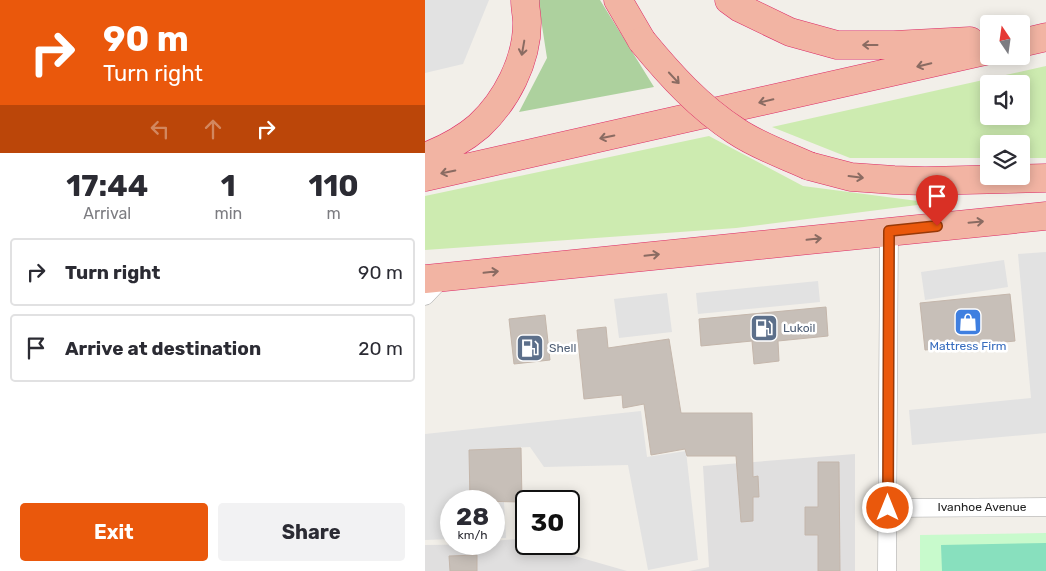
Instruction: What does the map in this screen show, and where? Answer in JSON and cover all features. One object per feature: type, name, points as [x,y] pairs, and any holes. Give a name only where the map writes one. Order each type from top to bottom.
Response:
[{"type":"highway","points":[[425,157],[443,150],[478,126],[497,105],[512,82],[523,54],[527,24],[525,0]]},
{"type":"highway","points":[[618,0],[642,41],[688,94],[736,132],[809,166],[851,177],[894,180],[1046,178]]},
{"type":"highway","points":[[729,0],[739,8],[790,32],[837,45],[894,45],[980,40]]},
{"type":"highway","points":[[425,177],[980,52]]},
{"type":"highway","points":[[431,285],[889,231],[1046,216]]},
{"type":"street","points":[[887,571],[889,231]]},
{"type":"street","name":"Ivanhoe Avenue","points":[[888,508],[1046,507]]},
{"type":"shaded area","points":[[425,0],[489,0],[463,64],[425,73]]},
{"type":"shaded area","points":[[1046,252],[1046,433],[912,445],[909,410],[1031,398],[1018,254]]},
{"type":"shaded area","points":[[1004,260],[1008,287],[925,300],[921,272]]},
{"type":"shaded area","points":[[818,281],[820,302],[698,314],[696,293]]},
{"type":"shaded area","points":[[667,293],[672,332],[619,338],[614,299]]},
{"type":"shaded area","points":[[641,411],[647,457],[686,451],[698,560],[648,570],[628,465],[544,467],[530,447],[469,450],[470,490],[440,490],[440,539],[425,540],[425,434]]},
{"type":"shaded area","points":[[855,454],[855,571],[689,571],[709,567],[703,466]]},
{"type":"shaded area","points":[[515,539],[515,555],[571,555],[627,571],[425,571],[425,545],[440,545],[440,555],[505,555],[505,540]]},
{"type":"green space","points":[[538,0],[600,0],[654,87],[519,112],[547,58]]},
{"type":"green space","points":[[1046,66],[1046,158],[1030,158],[1030,135],[980,135],[980,158],[850,158],[772,127],[980,81],[980,125],[1030,125],[1030,75],[1006,75]]},
{"type":"green space","points":[[709,136],[803,186],[933,203],[736,228],[425,250],[425,196]]},
{"type":"green space","points":[[1046,533],[1046,571],[920,571],[920,535]]},
{"type":"green space","points":[[1046,543],[1046,571],[942,571],[941,545]]},
{"type":"building","name":"Mattress Firm","points":[[1010,294],[1015,341],[925,350],[920,303]]},
{"type":"building","name":"Lukoil","points":[[826,307],[828,336],[778,341],[779,361],[754,364],[752,341],[701,346],[699,319]]},
{"type":"building","name":"Shell","points":[[545,315],[550,360],[514,364],[509,319]]},
{"type":"building","points":[[606,327],[608,348],[669,339],[681,413],[752,413],[753,477],[758,476],[759,497],[753,497],[753,521],[741,522],[736,456],[687,456],[685,449],[651,455],[644,404],[623,408],[622,395],[584,399],[577,330]]},
{"type":"building","points":[[521,448],[522,490],[515,490],[515,502],[505,502],[505,490],[470,490],[469,450]]},
{"type":"building","points":[[818,462],[839,462],[840,571],[818,571],[818,535],[805,535],[805,507],[818,507]]},
{"type":"building","points":[[477,555],[477,571],[450,571],[449,556]]},
{"type":"place","name":"Mattress Firm","points":[[968,322]]},
{"type":"place","name":"Lukoil","points":[[764,328]]},
{"type":"place","name":"Shell","points":[[530,348]]},
{"type":"route","points":[[888,508],[889,231],[937,226]]}]
